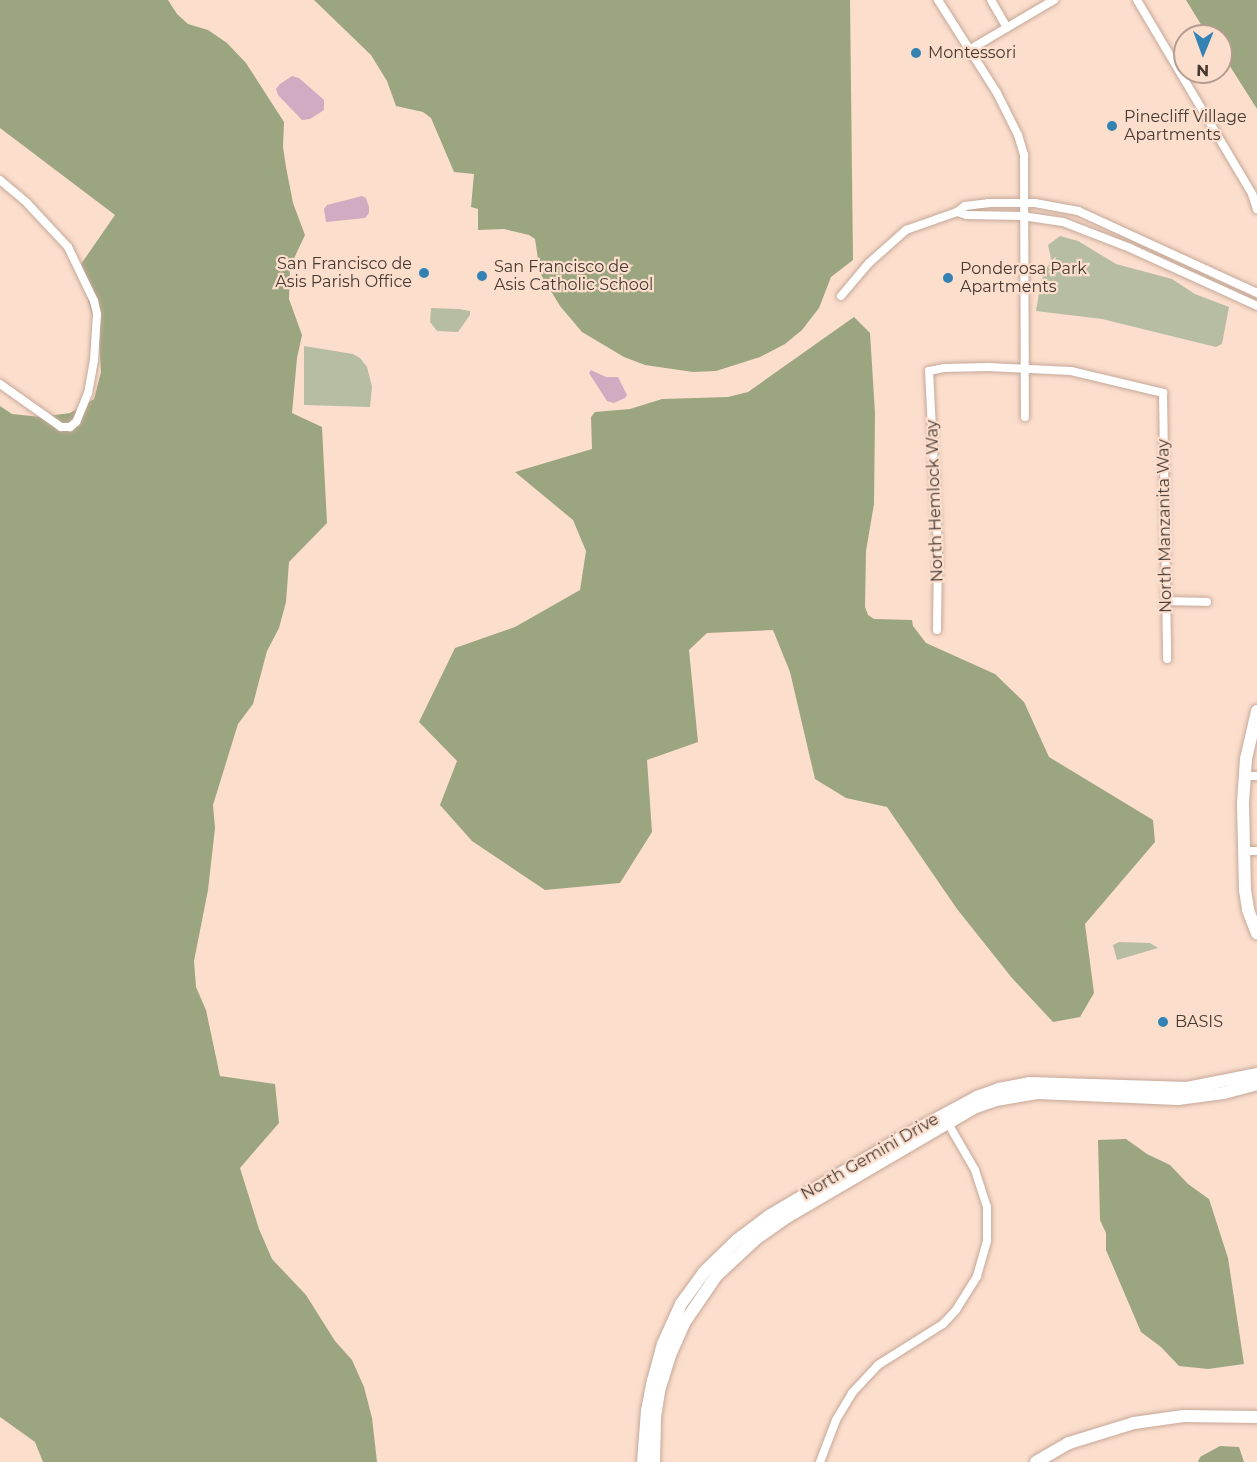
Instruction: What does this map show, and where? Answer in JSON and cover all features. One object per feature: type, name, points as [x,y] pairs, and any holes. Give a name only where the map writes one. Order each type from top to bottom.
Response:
[{"type":"street","points":[[938,0],[997,93],[1018,135],[1024,155],[1022,216],[1025,417]]},
{"type":"street","points":[[991,0],[1007,27]]},
{"type":"street","points":[[969,50],[1040,3],[1054,0]]},
{"type":"street","points":[[1137,0],[1252,194],[1257,209]]},
{"type":"street","points":[[0,180],[27,203],[68,248],[94,301],[97,314],[94,360],[88,393],[76,422],[70,427],[61,427],[0,384]]},
{"type":"street","points":[[841,296],[875,256],[906,230],[957,212],[965,206],[1022,203],[1035,203],[1078,211],[1257,293]]},
{"type":"street","points":[[957,212],[966,215],[1022,216],[1063,222],[1129,247],[1257,306]]},
{"type":"street","points":[[1129,247],[1133,237]]},
{"type":"street","name":"North Hemlock Way","points":[[938,630],[938,548],[930,371],[944,368],[1025,367]]},
{"type":"street","name":"North Manzanita Way","points":[[1025,367],[1071,371],[1163,393],[1167,659]]},
{"type":"street","points":[[1167,601],[1207,602]]},
{"type":"street","points":[[1257,711],[1244,776],[1244,851],[1248,910],[1257,933]]},
{"type":"street","points":[[1244,776],[1257,776]]},
{"type":"street","points":[[1244,851],[1257,851]]},
{"type":"street","name":"North Gemini Drive","points":[[654,1462],[658,1400],[670,1355],[699,1299],[717,1275],[757,1238],[787,1217],[988,1093],[1029,1083],[1166,1089],[1213,1085],[1257,1074]]},
{"type":"street","name":"North Gemini Drive","points":[[643,1462],[646,1411],[663,1344],[681,1304],[704,1272],[737,1240],[769,1216],[945,1119],[1016,1095],[1038,1093],[1178,1099],[1224,1093],[1257,1084]]},
{"type":"street","points":[[820,1462],[836,1420],[852,1394],[878,1365],[943,1324],[956,1310],[978,1276],[987,1240],[987,1208],[975,1170],[945,1119]]},
{"type":"street","points":[[1036,1462],[1069,1443],[1134,1423],[1184,1416],[1257,1417]]},
{"type":"green space","points":[[0,0],[168,0],[177,14],[188,24],[208,30],[227,43],[246,63],[284,122],[283,147],[286,167],[293,203],[305,235],[290,267],[289,299],[302,335],[297,358],[292,413],[322,427],[327,523],[289,562],[286,602],[279,628],[267,651],[253,704],[238,724],[213,805],[215,828],[208,890],[194,961],[196,987],[206,1010],[220,1076],[275,1084],[279,1123],[240,1168],[259,1229],[272,1259],[306,1295],[335,1341],[352,1360],[364,1387],[372,1418],[377,1462],[43,1462],[35,1442],[0,1417],[0,406],[12,414],[41,417],[70,413],[94,399],[101,372],[99,340],[79,267],[115,215],[0,128]]},
{"type":"green space","points":[[314,0],[850,0],[853,260],[831,277],[819,308],[802,330],[785,344],[760,357],[716,371],[693,372],[645,365],[624,357],[582,332],[560,306],[540,273],[535,239],[529,235],[504,229],[478,230],[478,209],[471,207],[474,174],[454,172],[431,118],[423,112],[396,106],[387,81],[371,55]]},
{"type":"green space","points":[[1186,0],[1257,0],[1257,109],[1233,71],[1233,24],[1201,24]]},
{"type":"green space","points":[[1060,236],[1078,241],[1116,264],[1172,279],[1195,294],[1229,307],[1222,344],[1216,347],[1102,319],[1036,311],[1041,281],[1051,259],[1048,245]]},
{"type":"green space","points":[[431,308],[459,309],[470,311],[470,315],[458,332],[437,331],[430,322]]},
{"type":"green space","points":[[854,317],[870,333],[875,413],[874,504],[866,551],[865,607],[868,615],[874,619],[912,620],[913,626],[926,643],[995,674],[1024,702],[1049,757],[1153,820],[1155,842],[1085,924],[1094,993],[1080,1017],[1053,1022],[1012,978],[957,909],[887,807],[846,798],[815,779],[790,672],[773,630],[707,633],[689,650],[698,742],[647,760],[652,832],[620,883],[545,890],[472,841],[440,805],[457,761],[419,722],[455,648],[515,627],[580,590],[586,551],[573,520],[515,472],[592,449],[591,417],[595,412],[630,409],[662,399],[728,397],[748,392]]},
{"type":"green space","points":[[304,346],[353,354],[360,358],[367,367],[372,387],[370,407],[304,405]]},
{"type":"green space","points":[[1119,942],[1150,943],[1158,948],[1117,960],[1113,945]]},
{"type":"green space","points":[[1126,1139],[1147,1154],[1170,1165],[1188,1184],[1209,1199],[1228,1258],[1244,1364],[1208,1369],[1179,1366],[1161,1347],[1141,1332],[1106,1250],[1106,1233],[1100,1220],[1098,1140]]},
{"type":"green space","points":[[1220,1446],[1239,1447],[1244,1462],[1198,1462],[1200,1457]]},
{"type":"shaded area","points":[[292,76],[299,78],[324,100],[324,110],[310,119],[302,120],[278,95],[276,89]]},
{"type":"shaded area","points":[[362,196],[366,198],[369,207],[369,213],[365,218],[326,222],[324,209],[327,205]]},
{"type":"shaded area","points":[[591,370],[606,377],[618,377],[627,395],[625,398],[614,403],[607,401],[589,373]]},
{"type":"place","name":"Montessori","points":[[916,53]]},
{"type":"place","name":"Pinecliff Village Apartments","points":[[1112,126]]},
{"type":"place","name":"San Francisco de Asis Parish Office","points":[[424,273]]},
{"type":"place","name":"San Francisco de Asis Catholic School","points":[[482,276]]},
{"type":"place","name":"Ponderosa Park Apartments","points":[[948,278]]},
{"type":"place","name":"BASIS","points":[[1163,1022]]}]
